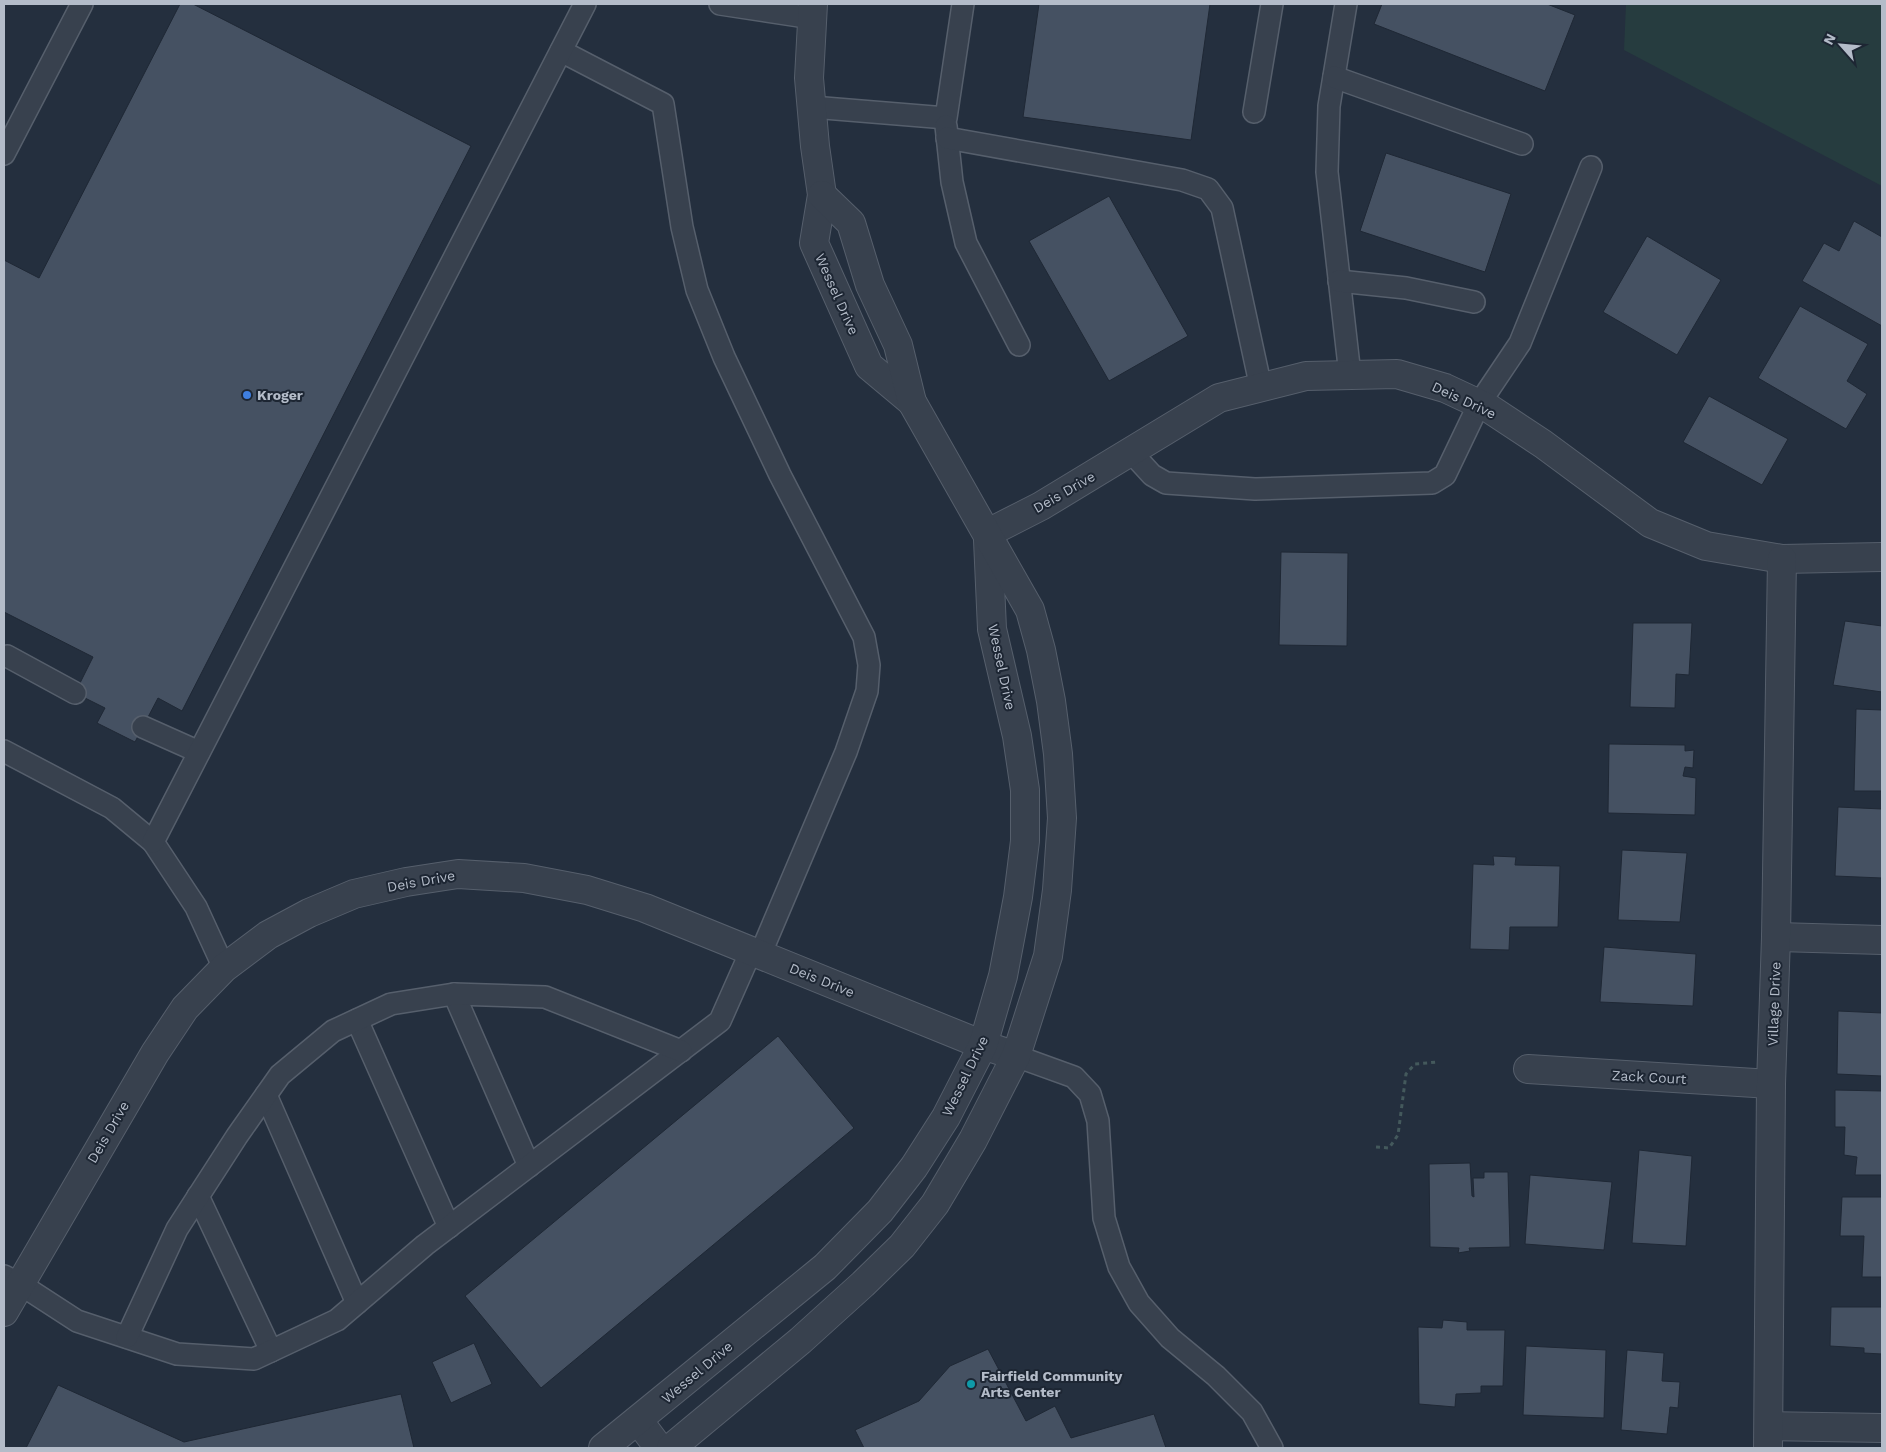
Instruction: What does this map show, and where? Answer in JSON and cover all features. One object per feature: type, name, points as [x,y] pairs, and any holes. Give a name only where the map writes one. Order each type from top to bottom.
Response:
[{"type":"street","name":"Wessel Drive","points":[[813,11],[809,78],[822,195],[814,243],[869,366],[912,402]]},
{"type":"street","name":"Wessel Drive","points":[[671,1448],[800,1341],[902,1246],[935,1204],[973,1140],[1016,1056],[1048,956],[1058,890],[1062,818],[1053,719],[1041,650],[1030,610],[912,402],[898,345],[870,285],[851,223],[822,195]]},
{"type":"street","name":"Deis Drive","points":[[988,534],[1041,506],[1219,398],[1306,376],[1397,374],[1445,388],[1490,409],[1543,444],[1650,523],[1706,546],[1782,560],[1882,557]]},
{"type":"street","name":"Wessel Drive","points":[[603,1448],[825,1266],[880,1210],[914,1167],[946,1117],[983,1045],[1003,976],[1018,897],[1025,841],[1025,790],[1017,736],[992,629],[988,534]]},
{"type":"street","name":"Village Drive","points":[[1769,1437],[1771,1084],[1776,937],[1782,560]]},
{"type":"street","name":"Deis Drive","points":[[4,1312],[12,1280],[154,1053],[185,1008],[224,968],[268,935],[309,913],[354,894],[406,882],[458,874],[524,878],[587,890],[645,908],[983,1045],[1016,1056]]},
{"type":"street","points":[[1776,937],[1882,940]]},
{"type":"street","name":"Zack Court","points":[[1528,1070],[1771,1084]]},
{"type":"street","points":[[638,1420],[659,1448]]},
{"type":"street","points":[[1769,1437],[1882,1428]]},
{"type":"lane","points":[[4,154],[82,4]]},
{"type":"lane","points":[[153,842],[585,4]]},
{"type":"lane","points":[[720,4],[813,11]]},
{"type":"lane","points":[[963,4],[946,128],[952,182],[966,243],[1019,345]]},
{"type":"lane","points":[[1254,112],[1272,4]]},
{"type":"lane","points":[[1346,4],[1330,106],[1326,172],[1350,375]]},
{"type":"lane","points":[[12,1280],[77,1321],[177,1354],[254,1359],[336,1320],[425,1245],[720,1021],[756,953],[846,752],[867,691],[869,665],[864,637],[784,483],[724,357],[697,290],[682,227],[663,104],[561,51]]},
{"type":"lane","points":[[1334,76],[1522,144]]},
{"type":"lane","points":[[812,107],[946,128],[1182,180],[1208,189],[1222,208],[1261,388]]},
{"type":"lane","points":[[1131,452],[1152,474],[1166,483],[1255,489],[1432,484],[1445,475],[1479,404],[1520,343],[1590,167]]},
{"type":"lane","points":[[1339,282],[1406,288],[1474,302]]},
{"type":"lane","points":[[8,656],[75,693]]},
{"type":"lane","points":[[143,727],[199,752]]},
{"type":"lane","points":[[4,751],[112,808],[153,842],[196,907],[224,968]]},
{"type":"lane","points":[[127,1338],[177,1229],[198,1196],[280,1075],[333,1032],[391,1004],[454,994],[545,997],[682,1051]]},
{"type":"lane","points":[[454,994],[529,1166]]},
{"type":"lane","points":[[357,1020],[449,1227]]},
{"type":"lane","points":[[1016,1056],[1074,1076],[1090,1094],[1098,1121],[1104,1218],[1119,1267],[1139,1302],[1170,1338],[1216,1376],[1252,1412],[1272,1448]]},
{"type":"lane","points":[[266,1095],[357,1303]]},
{"type":"lane","points":[[198,1196],[271,1351]]},
{"type":"path","points":[[1376,1147],[1389,1148],[1398,1135],[1406,1074],[1415,1064],[1438,1062]]},
{"type":"green space","points":[[1626,4],[1882,4],[1882,186],[1624,50]]},
{"type":"building","points":[[180,4],[193,4],[471,146],[182,711],[158,698],[135,742],[97,723],[105,708],[75,693],[93,657],[4,612],[4,260],[39,278]]},
{"type":"building","points":[[1039,4],[1210,4],[1191,140],[1023,117]]},
{"type":"building","points":[[1382,4],[1547,4],[1575,15],[1545,91],[1374,24]]},
{"type":"building","points":[[1386,153],[1511,194],[1485,272],[1360,231]]},
{"type":"building","points":[[1109,196],[1188,336],[1109,381],[1029,241]]},
{"type":"building","points":[[1854,221],[1882,237],[1882,326],[1802,281],[1824,243],[1839,251]]},
{"type":"building","points":[[1647,236],[1721,280],[1677,355],[1603,312]]},
{"type":"building","points":[[1800,306],[1868,344],[1847,381],[1867,394],[1846,429],[1758,378]]},
{"type":"building","points":[[1709,396],[1788,439],[1762,485],[1683,442]]},
{"type":"building","points":[[1281,552],[1348,553],[1347,646],[1279,645]]},
{"type":"building","points":[[1845,621],[1882,626],[1882,692],[1833,685]]},
{"type":"building","points":[[1633,623],[1692,623],[1689,675],[1676,674],[1675,708],[1630,707]]},
{"type":"building","points":[[1856,709],[1882,710],[1882,791],[1854,791]]},
{"type":"building","points":[[1609,744],[1685,745],[1685,751],[1694,750],[1693,768],[1685,767],[1683,776],[1696,778],[1695,815],[1608,813]]},
{"type":"building","points":[[1838,807],[1882,809],[1882,878],[1835,876]]},
{"type":"building","points":[[1622,850],[1687,853],[1680,922],[1618,920]]},
{"type":"building","points":[[1493,856],[1516,857],[1515,865],[1560,866],[1558,927],[1510,927],[1509,950],[1470,949],[1473,864],[1494,865]]},
{"type":"building","points":[[1604,947],[1696,954],[1693,1006],[1600,1002]]},
{"type":"building","points":[[1838,1011],[1882,1013],[1882,1076],[1837,1074]]},
{"type":"building","points":[[778,1036],[854,1128],[541,1388],[465,1296]]},
{"type":"building","points":[[1835,1090],[1882,1091],[1882,1175],[1855,1175],[1857,1157],[1844,1155],[1845,1127],[1835,1127]]},
{"type":"building","points":[[1639,1150],[1692,1156],[1686,1246],[1632,1243]]},
{"type":"building","points":[[1470,1163],[1472,1196],[1474,1197],[1473,1178],[1484,1178],[1484,1172],[1508,1172],[1510,1247],[1469,1248],[1470,1251],[1458,1253],[1459,1248],[1430,1247],[1429,1164]]},
{"type":"building","points":[[1530,1175],[1612,1182],[1604,1250],[1525,1244]]},
{"type":"building","points":[[1842,1197],[1882,1197],[1882,1277],[1862,1277],[1864,1236],[1840,1236]]},
{"type":"building","points":[[1831,1307],[1882,1307],[1882,1354],[1864,1353],[1864,1348],[1830,1346]]},
{"type":"building","points":[[1443,1320],[1467,1322],[1467,1330],[1505,1330],[1503,1386],[1481,1386],[1481,1393],[1456,1394],[1455,1407],[1419,1404],[1418,1327],[1442,1328]]},
{"type":"building","points":[[474,1343],[492,1384],[451,1403],[432,1362]]},
{"type":"building","points":[[1526,1346],[1606,1350],[1604,1418],[1523,1415]]},
{"type":"building","name":"Fairfield Community Arts Center","points":[[988,1349],[1026,1421],[1055,1406],[1071,1438],[1154,1414],[1166,1448],[864,1448],[855,1430],[919,1401],[950,1366]]},
{"type":"building","points":[[1627,1350],[1664,1353],[1662,1381],[1680,1382],[1678,1408],[1670,1407],[1667,1434],[1621,1430]]},
{"type":"building","points":[[58,1385],[184,1442],[401,1394],[414,1448],[26,1448]]},
{"type":"place","name":"Kroger","points":[[247,395]]},
{"type":"place","name":"Fairfield Community Arts Center","points":[[971,1384]]}]
